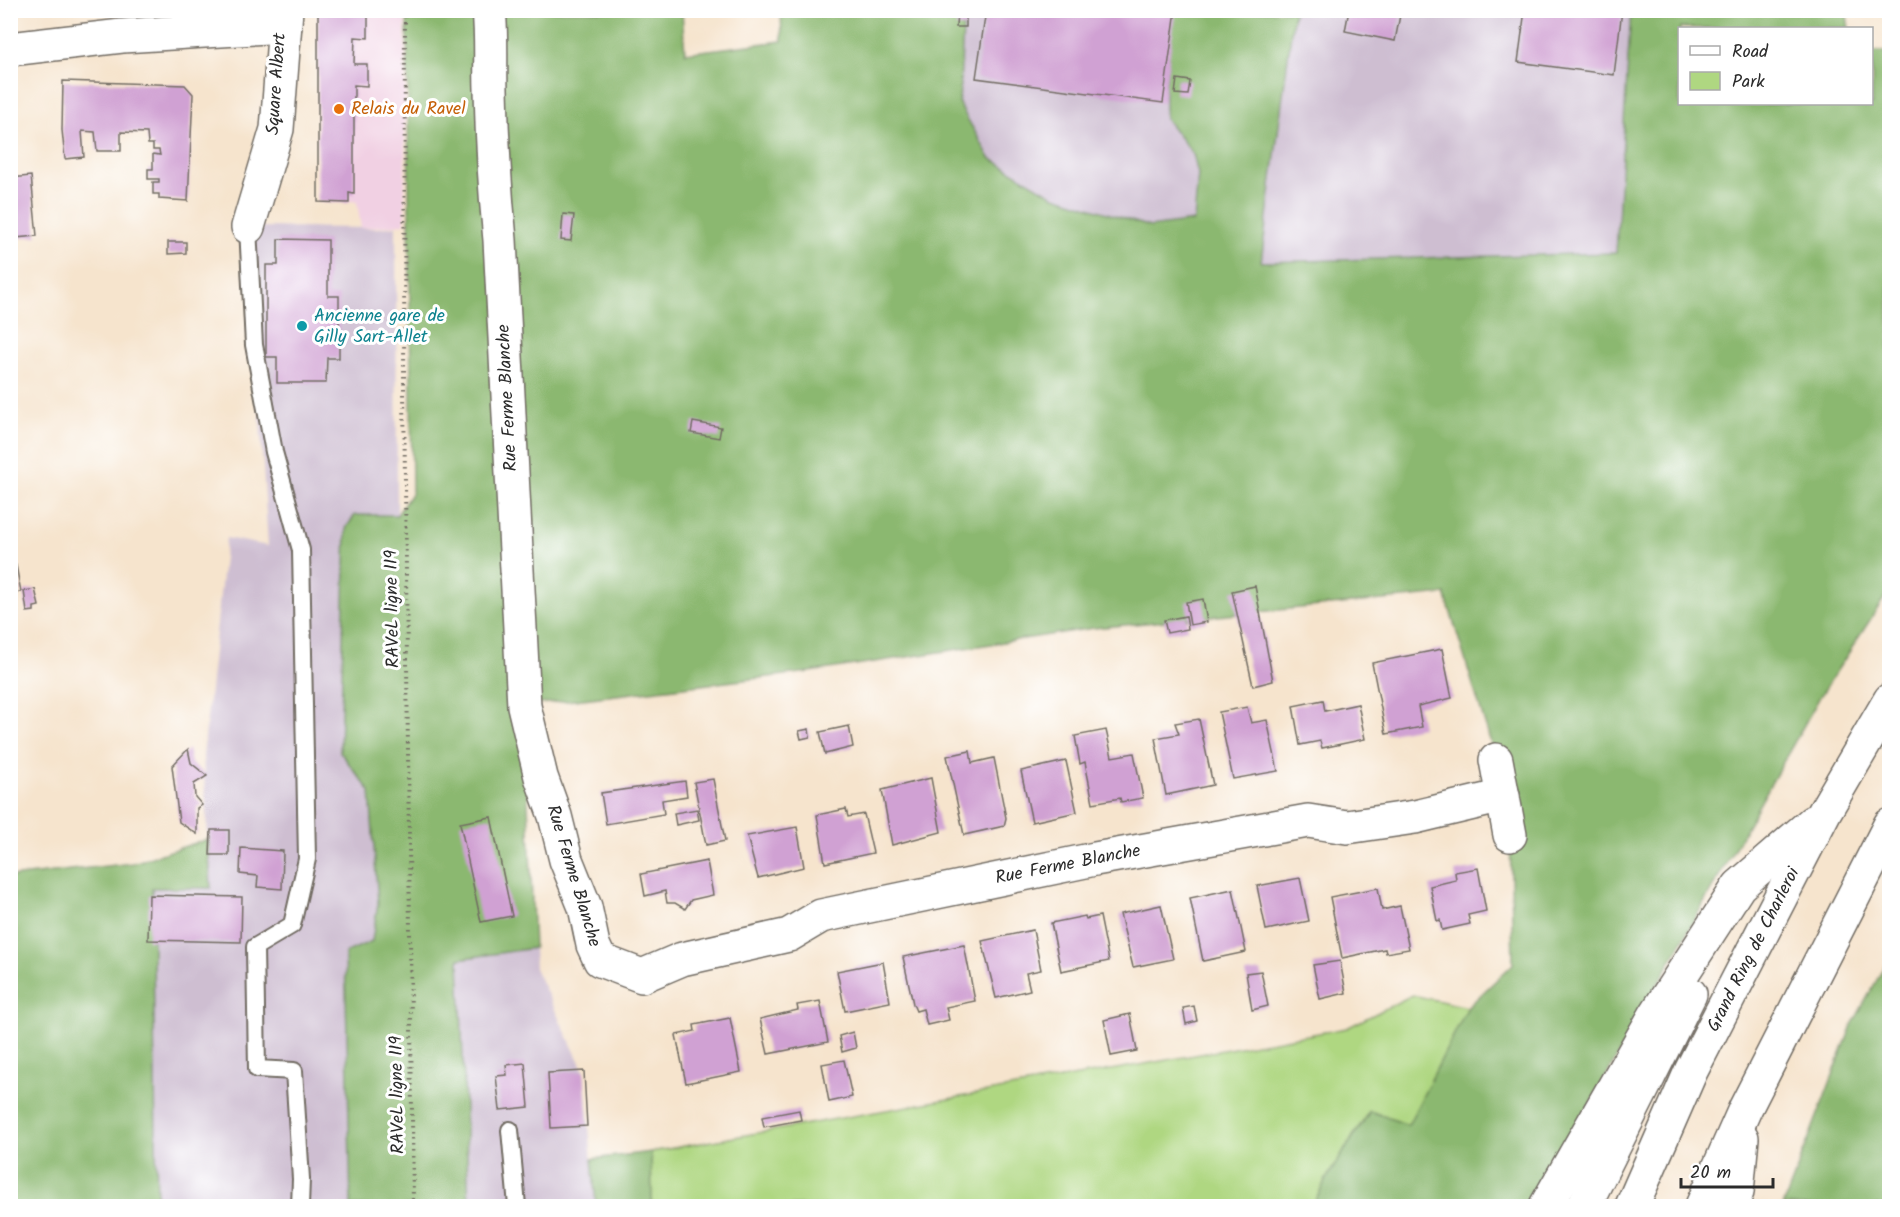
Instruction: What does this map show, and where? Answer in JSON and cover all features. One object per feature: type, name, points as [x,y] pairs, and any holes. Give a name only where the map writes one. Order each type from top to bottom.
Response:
[{"type":"main road","name":"Rue Ferme Blanche","points":[[489,10],[493,44],[491,89],[494,174],[501,252],[524,706],[541,777],[555,816],[566,860],[585,907],[593,945],[600,960],[642,976],[682,959],[789,935],[821,916],[1072,863],[1308,821],[1347,827],[1415,817],[1503,796]]},
{"type":"main road","name":"Square Albert","points":[[10,49],[119,23],[285,18],[277,129],[248,227]]},
{"type":"main road","name":"Grand Ring de Charleroi","points":[[1632,1206],[1691,1071],[1826,811],[1890,700]]},
{"type":"main road","points":[[1496,760],[1510,835]]},
{"type":"main road","points":[[1546,1206],[1656,1014],[1739,886],[1826,811]]},
{"type":"main road","points":[[1702,1206],[1744,1109],[1890,825]]},
{"type":"main road","points":[[1584,1206],[1670,1038],[1739,886]]},
{"type":"main road","points":[[1731,1206],[1737,1192],[1744,1109]]},
{"type":"lane","points":[[248,227],[254,345],[274,452],[301,550],[307,859],[292,925],[255,947],[257,1069],[294,1071],[301,1179],[300,1206]]},
{"type":"lane","points":[[510,1130],[517,1206]]},
{"type":"path","name":"RAVeL ligne 119","points":[[405,10],[404,391],[413,1206]]},
{"type":"shaded area","points":[[318,11],[405,11],[405,224],[361,228],[357,202],[317,196]]},
{"type":"shaded area","points":[[964,11],[1174,11],[1165,88],[1165,118],[1193,154],[1199,182],[1194,221],[1150,227],[1052,195],[990,158],[959,104]]},
{"type":"shaded area","points":[[1294,11],[1631,11],[1617,253],[1261,262]]},
{"type":"shaded area","points":[[396,226],[397,515],[355,515],[346,528],[340,752],[370,791],[378,903],[372,941],[345,954],[351,1206],[157,1206],[152,887],[211,888],[203,756],[226,538],[268,546],[248,227],[379,228]]},
{"type":"shaded area","points":[[534,948],[535,968],[584,1071],[596,1206],[469,1206],[459,958]]},
{"type":"green space","points":[[407,11],[682,11],[685,53],[782,41],[781,11],[964,11],[959,104],[990,158],[1052,195],[1150,227],[1194,221],[1198,174],[1193,154],[1165,118],[1165,88],[1174,11],[1294,11],[1261,262],[1616,253],[1631,11],[1846,11],[1849,27],[1678,27],[1678,105],[1873,105],[1873,52],[1889,52],[1889,591],[1821,695],[1533,1206],[1313,1206],[1326,1179],[1370,1111],[1408,1125],[1468,1007],[1513,964],[1510,835],[1496,760],[1445,594],[1094,628],[810,672],[524,706],[534,948],[459,959],[469,1206],[351,1206],[345,953],[372,941],[378,903],[370,791],[340,752],[346,528],[355,515],[397,515],[412,492]]},
{"type":"green space","points":[[208,839],[211,888],[152,888],[157,1206],[11,1206],[10,877],[133,863]]},
{"type":"green space","points":[[1889,958],[1889,1206],[1783,1206],[1852,1025]]},
{"type":"green space","points":[[1412,995],[1468,1007],[1408,1125],[1369,1111],[1326,1179],[1313,1206],[652,1206],[651,1152],[1347,1028]]},
{"type":"green space","points":[[651,1152],[652,1206],[596,1206],[592,1159]]},
{"type":"building","points":[[318,10],[368,11],[368,38],[355,37],[354,64],[367,64],[367,86],[354,85],[354,194],[349,193],[349,203],[318,202]]},
{"type":"building","points":[[957,10],[966,11],[966,27],[956,27]]},
{"type":"building","points":[[986,10],[1176,10],[1163,103],[976,78]]},
{"type":"building","points":[[1349,10],[1401,10],[1395,41],[1345,31]]},
{"type":"building","points":[[1525,10],[1622,10],[1614,75],[1518,62]]},
{"type":"building","points":[[1177,79],[1190,81],[1188,95],[1175,94]]},
{"type":"building","points":[[63,81],[185,85],[193,94],[188,201],[159,199],[159,194],[153,194],[153,182],[159,182],[159,179],[148,179],[148,169],[153,169],[153,154],[160,155],[159,150],[153,150],[153,144],[148,144],[147,133],[121,132],[121,151],[97,151],[95,132],[82,131],[84,157],[65,159],[62,130]]},
{"type":"building","points":[[31,176],[37,236],[15,238],[10,247],[10,178]]},
{"type":"building","points":[[563,214],[574,215],[571,241],[561,240]]},
{"type":"building","name":"Ancienne gare de Gilly Sart-Allet","points":[[278,239],[328,240],[328,296],[339,296],[339,358],[327,358],[326,383],[277,383],[277,357],[266,357],[266,265],[278,265]]},
{"type":"building","points":[[168,242],[186,242],[186,253],[168,254]]},
{"type":"building","points":[[693,422],[721,427],[719,438],[691,433]]},
{"type":"building","points":[[16,565],[21,592],[10,593],[10,566]]},
{"type":"building","points":[[1255,586],[1273,681],[1253,686],[1232,591]]},
{"type":"building","points":[[35,589],[39,606],[34,607],[34,611],[27,612],[24,591]]},
{"type":"building","points":[[1203,599],[1207,622],[1190,625],[1186,602]]},
{"type":"building","points":[[1186,616],[1188,629],[1167,633],[1164,620]]},
{"type":"building","points":[[1442,649],[1452,698],[1418,706],[1422,727],[1386,734],[1372,663]]},
{"type":"building","points":[[1323,700],[1325,711],[1358,704],[1365,739],[1322,748],[1320,741],[1300,745],[1293,706]]},
{"type":"building","points":[[1247,707],[1251,723],[1267,720],[1278,771],[1233,779],[1219,712]]},
{"type":"building","points":[[1199,719],[1213,785],[1166,795],[1155,738],[1179,734],[1175,723]]},
{"type":"building","points":[[849,726],[853,747],[825,754],[820,732]]},
{"type":"building","points":[[809,729],[810,737],[801,739],[799,731]]},
{"type":"building","points":[[1106,730],[1112,757],[1134,753],[1143,798],[1121,802],[1120,798],[1093,803],[1085,762],[1080,764],[1075,736]]},
{"type":"building","points":[[188,749],[191,763],[207,776],[194,784],[195,797],[202,805],[197,808],[197,834],[179,822],[172,766]]},
{"type":"building","points":[[970,751],[972,763],[994,758],[1006,818],[1004,826],[964,835],[947,756]]},
{"type":"building","points":[[1066,761],[1077,812],[1032,822],[1021,771]]},
{"type":"building","points":[[931,778],[941,832],[892,845],[882,790]]},
{"type":"building","points":[[713,779],[725,841],[706,845],[694,782]]},
{"type":"building","points":[[685,781],[687,796],[662,800],[664,814],[606,824],[601,793]]},
{"type":"building","points":[[697,809],[699,820],[676,825],[674,813]]},
{"type":"building","points":[[846,809],[848,817],[864,814],[873,853],[825,863],[817,815]]},
{"type":"building","points":[[491,817],[512,916],[481,922],[460,823]]},
{"type":"building","points":[[797,827],[804,867],[758,878],[747,836]]},
{"type":"building","points":[[211,830],[229,830],[229,855],[210,855]]},
{"type":"building","points":[[241,848],[283,851],[282,889],[257,887],[258,876],[240,874]]},
{"type":"building","points":[[707,861],[713,895],[691,900],[685,909],[675,903],[667,903],[665,891],[645,896],[641,874]]},
{"type":"building","points":[[1478,868],[1486,911],[1468,915],[1470,924],[1442,930],[1440,920],[1437,921],[1430,886],[1456,880],[1455,872]]},
{"type":"building","points":[[1300,878],[1309,921],[1266,930],[1257,886]]},
{"type":"building","points":[[1378,888],[1382,910],[1400,906],[1409,949],[1386,953],[1385,949],[1342,958],[1330,897]]},
{"type":"building","points":[[1233,889],[1246,952],[1203,961],[1190,898]]},
{"type":"building","points":[[149,895],[242,897],[241,942],[148,940]]},
{"type":"building","points":[[1161,905],[1173,959],[1133,967],[1120,914]]},
{"type":"building","points":[[1085,916],[1086,919],[1100,916],[1109,961],[1061,971],[1051,923]]},
{"type":"building","points":[[1033,930],[1041,970],[1026,973],[1030,990],[996,998],[982,941]]},
{"type":"building","points":[[964,945],[975,1001],[946,1007],[949,1020],[927,1025],[923,1009],[916,1011],[913,1004],[903,957]]},
{"type":"building","points":[[1340,961],[1346,993],[1320,999],[1313,965]]},
{"type":"building","points":[[883,962],[890,1002],[845,1011],[837,971]]},
{"type":"building","points":[[1261,971],[1268,1006],[1252,1010],[1246,973]]},
{"type":"building","points":[[820,1001],[828,1042],[768,1054],[760,1019],[798,1010],[797,1005]]},
{"type":"building","points":[[1194,1006],[1197,1021],[1186,1024],[1183,1008]]},
{"type":"building","points":[[1130,1014],[1137,1051],[1111,1056],[1104,1020]]},
{"type":"building","points":[[730,1018],[741,1072],[686,1083],[676,1035],[695,1031],[694,1025]]},
{"type":"building","points":[[853,1032],[856,1048],[842,1052],[839,1036]]},
{"type":"building","points":[[844,1060],[852,1097],[829,1102],[822,1064]]},
{"type":"building","points":[[525,1063],[529,1107],[500,1110],[496,1076],[507,1075],[506,1065]]},
{"type":"building","points":[[584,1071],[587,1126],[551,1128],[548,1073]]},
{"type":"building","points":[[799,1110],[801,1120],[764,1127],[762,1117]]},
{"type":"place","name":"Relais du Ravel","points":[[339,109]]},
{"type":"place","name":"Ancienne gare de Gilly Sart-Allet","points":[[302,326]]}]
